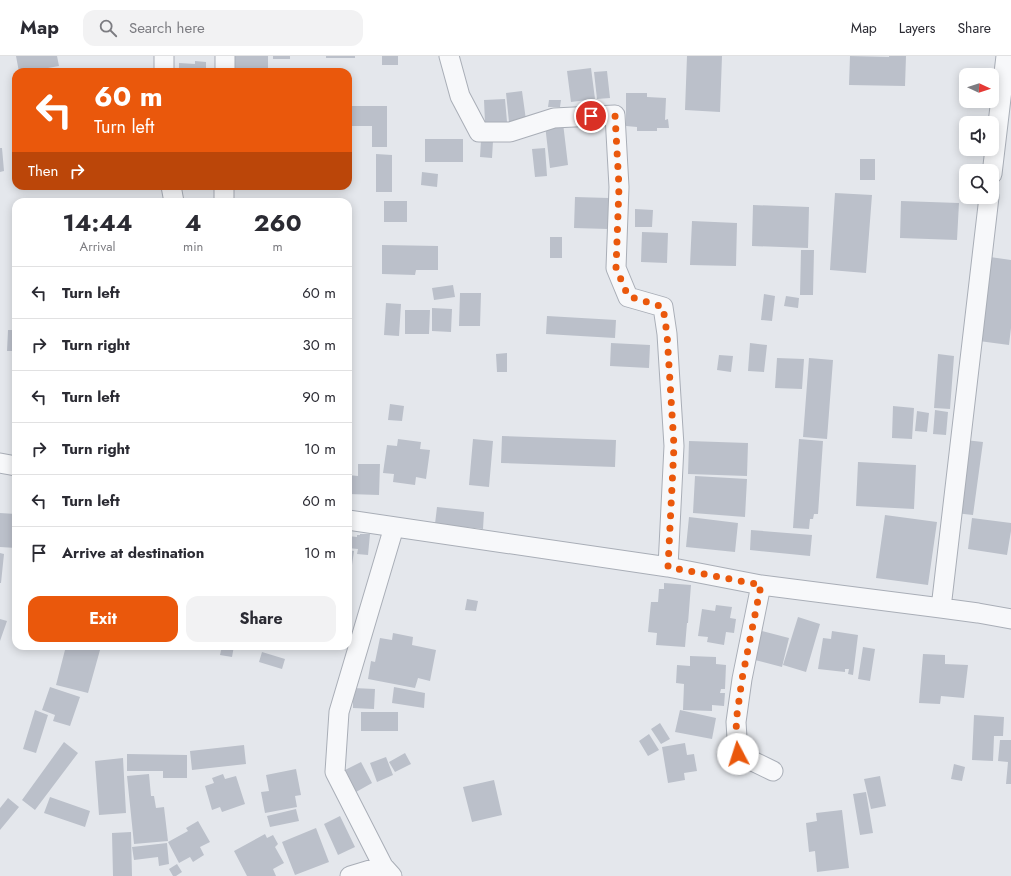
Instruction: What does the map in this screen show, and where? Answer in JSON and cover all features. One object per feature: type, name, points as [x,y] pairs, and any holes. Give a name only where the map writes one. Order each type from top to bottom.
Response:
[{"type":"street","points":[[164,56],[164,68]]},
{"type":"street","points":[[225,56],[225,68]]},
{"type":"street","points":[[449,56],[460,96],[479,132],[510,132],[554,118],[615,115],[619,187],[616,268],[628,296],[663,307],[667,334],[674,446],[668,567]]},
{"type":"street","points":[[993,164],[1006,56]]},
{"type":"street","points":[[941,608],[988,204]]},
{"type":"street","points":[[0,463],[12,465]]},
{"type":"street","points":[[352,521],[668,567],[761,585],[978,613],[1011,619]]},
{"type":"street","points":[[350,876],[387,871],[335,772],[339,712],[394,527]]},
{"type":"street","points":[[761,585],[742,679],[736,722],[738,754],[772,771]]},
{"type":"building","points":[[16,56],[57,56],[59,66],[48,68],[18,68]]},
{"type":"building","points":[[231,56],[268,56],[268,68],[230,68]]},
{"type":"building","points":[[273,56],[290,56],[290,59],[273,59]]},
{"type":"building","points":[[326,56],[355,56],[355,58],[326,58]]},
{"type":"building","points":[[382,56],[398,56],[398,65],[382,65]]},
{"type":"building","points":[[687,56],[722,56],[720,112],[685,110]]},
{"type":"building","points":[[850,56],[906,56],[905,86],[849,85]]},
{"type":"building","points":[[195,61],[206,62],[206,68],[179,68],[179,63],[195,64]]},
{"type":"building","points":[[591,68],[595,99],[571,102],[567,71]]},
{"type":"building","points":[[607,71],[610,98],[597,99],[594,72]]},
{"type":"building","points":[[522,91],[526,120],[509,122],[506,93]]},
{"type":"building","points":[[626,93],[647,93],[647,97],[666,98],[665,120],[668,119],[669,128],[657,128],[657,131],[637,131],[637,127],[626,126]]},
{"type":"building","points":[[505,99],[507,122],[485,123],[484,100]]},
{"type":"building","points":[[549,100],[561,100],[560,107],[548,107]]},
{"type":"building","points":[[352,106],[387,106],[387,147],[372,147],[372,126],[352,126]]},
{"type":"building","points":[[563,123],[568,165],[550,168],[545,125]]},
{"type":"building","points":[[425,139],[463,139],[463,162],[425,162]]},
{"type":"building","points":[[481,140],[493,141],[492,158],[480,157]]},
{"type":"building","points":[[0,148],[2,148],[4,171],[0,172]]},
{"type":"building","points":[[545,148],[547,176],[535,177],[532,149]]},
{"type":"building","points":[[376,154],[392,155],[392,192],[376,192]]},
{"type":"building","points":[[860,159],[875,159],[875,180],[860,180]]},
{"type":"building","points":[[422,172],[438,174],[437,187],[421,185]]},
{"type":"building","points":[[835,193],[872,195],[866,273],[830,270]]},
{"type":"building","points":[[575,197],[609,198],[608,229],[574,228]]},
{"type":"building","points":[[384,201],[407,201],[407,222],[384,222]]},
{"type":"building","points":[[901,201],[959,203],[957,240],[900,238]]},
{"type":"building","points":[[753,205],[809,207],[808,248],[752,246]]},
{"type":"building","points":[[635,209],[653,210],[652,227],[635,227]]},
{"type":"building","points":[[692,221],[737,223],[736,266],[690,265]]},
{"type":"building","points":[[642,232],[668,233],[667,263],[641,262]]},
{"type":"building","points":[[550,237],[562,237],[562,258],[550,258]]},
{"type":"building","points":[[382,245],[438,246],[438,270],[416,270],[415,275],[382,274]]},
{"type":"building","points":[[801,250],[814,250],[813,295],[800,295]]},
{"type":"building","points":[[990,257],[1011,260],[1011,328],[1009,345],[979,341]]},
{"type":"building","points":[[453,285],[455,297],[434,300],[432,288]]},
{"type":"building","points":[[460,293],[481,293],[480,326],[459,326]]},
{"type":"building","points":[[764,294],[775,296],[772,321],[761,320]]},
{"type":"building","points":[[786,296],[799,298],[798,308],[784,306]]},
{"type":"building","points":[[386,303],[401,304],[399,336],[384,335]]},
{"type":"building","points":[[432,308],[452,309],[451,332],[432,331]]},
{"type":"building","points":[[405,310],[430,310],[429,334],[405,334]]},
{"type":"building","points":[[547,316],[616,320],[615,338],[546,334]]},
{"type":"building","points":[[8,330],[12,330],[12,351],[7,351]]},
{"type":"building","points":[[611,343],[650,345],[649,368],[610,366]]},
{"type":"building","points":[[750,343],[767,345],[764,372],[748,371]]},
{"type":"building","points":[[507,353],[507,372],[497,372],[496,354]]},
{"type":"building","points":[[938,354],[954,356],[950,409],[934,408]]},
{"type":"building","points":[[719,355],[733,356],[731,372],[717,370]]},
{"type":"building","points":[[777,358],[804,359],[802,389],[775,388]]},
{"type":"building","points":[[809,358],[833,360],[827,439],[803,437]]},
{"type":"building","points":[[390,404],[404,406],[402,421],[388,420]]},
{"type":"building","points":[[893,406],[914,408],[912,439],[892,438]]},
{"type":"building","points":[[935,410],[948,412],[946,435],[933,434]]},
{"type":"building","points":[[917,411],[929,413],[927,432],[915,431]]},
{"type":"building","points":[[502,436],[616,440],[615,467],[501,463]]},
{"type":"building","points":[[398,439],[421,442],[420,449],[430,450],[426,479],[416,477],[415,485],[393,482],[394,474],[383,473],[387,445],[397,446]]},
{"type":"building","points":[[473,439],[493,441],[489,487],[469,485]]},
{"type":"building","points":[[799,439],[823,441],[818,514],[814,514],[813,519],[810,519],[809,529],[793,528]]},
{"type":"building","points":[[965,440],[983,442],[973,515],[955,513]]},
{"type":"building","points":[[689,441],[748,443],[747,476],[688,474]]},
{"type":"building","points":[[858,462],[916,465],[914,509],[856,506]]},
{"type":"building","points":[[358,464],[380,464],[379,495],[352,494],[352,475],[358,476]]},
{"type":"building","points":[[695,476],[747,479],[745,517],[693,513]]},
{"type":"building","points":[[437,507],[484,512],[483,529],[435,524]]},
{"type":"building","points":[[0,513],[12,514],[12,548],[0,547]]},
{"type":"building","points":[[885,515],[937,522],[928,585],[876,578]]},
{"type":"building","points":[[689,517],[738,523],[735,552],[686,547]]},
{"type":"building","points":[[972,518],[1011,523],[1007,555],[968,549]]},
{"type":"building","points":[[751,530],[812,535],[810,556],[750,550]]},
{"type":"building","points":[[370,534],[368,555],[357,554],[358,549],[352,548],[352,536],[357,537],[357,535]]},
{"type":"building","points":[[352,551],[354,551],[352,565]]},
{"type":"building","points":[[0,553],[4,554],[1,583],[0,583]]},
{"type":"building","points":[[664,583],[691,585],[685,647],[656,645],[657,633],[648,632],[651,602],[658,602],[659,589],[664,589]]},
{"type":"building","points":[[467,599],[478,601],[476,611],[465,610]]},
{"type":"building","points":[[716,605],[732,607],[730,618],[736,619],[734,633],[726,632],[724,645],[707,642],[708,637],[698,636],[702,609],[715,611]]},
{"type":"building","points":[[798,617],[820,624],[806,672],[783,665]]},
{"type":"building","points":[[0,619],[7,621],[0,641]]},
{"type":"building","points":[[762,631],[789,638],[782,667],[755,660]]},
{"type":"building","points":[[832,631],[858,635],[853,675],[848,674],[849,669],[845,669],[845,672],[818,669],[823,638],[831,639]]},
{"type":"building","points":[[393,633],[413,637],[412,645],[436,650],[430,681],[418,678],[415,688],[368,679],[371,661],[375,662],[380,638],[392,640]]},
{"type":"building","points":[[863,647],[875,649],[870,681],[858,679]]},
{"type":"building","points":[[65,650],[100,650],[88,693],[56,685]]},
{"type":"building","points":[[221,650],[233,650],[232,657],[220,655]]},
{"type":"building","points":[[262,652],[285,659],[282,669],[259,662]]},
{"type":"building","points":[[923,654],[945,655],[945,664],[968,665],[964,698],[941,696],[940,704],[919,703]]},
{"type":"building","points":[[690,656],[716,657],[716,664],[726,665],[725,689],[721,689],[720,693],[725,693],[724,706],[712,705],[712,711],[683,710],[684,684],[676,683],[677,665],[690,666]]},
{"type":"building","points":[[50,687],[80,697],[70,726],[53,721],[55,715],[42,710]]},
{"type":"building","points":[[394,687],[425,693],[424,708],[392,703]]},
{"type":"building","points":[[353,688],[375,689],[374,709],[353,708]]},
{"type":"building","points":[[35,710],[48,715],[36,753],[23,749]]},
{"type":"building","points":[[680,710],[716,718],[712,739],[675,732]]},
{"type":"building","points":[[361,712],[398,712],[398,731],[361,731]]},
{"type":"building","points":[[974,715],[1004,717],[1003,736],[994,736],[993,761],[972,760]]},
{"type":"building","points":[[660,723],[670,739],[661,744],[651,729]]},
{"type":"building","points":[[649,734],[659,750],[648,756],[639,741]]},
{"type":"building","points":[[1000,740],[1011,740],[1011,784],[1006,784],[1008,762],[998,761]]},
{"type":"building","points":[[64,742],[78,753],[35,810],[22,800]]},
{"type":"building","points":[[685,743],[687,755],[694,754],[697,771],[684,773],[685,780],[668,783],[662,747]]},
{"type":"building","points":[[244,745],[246,764],[192,770],[190,751]]},
{"type":"building","points":[[405,753],[411,764],[395,772],[389,762]]},
{"type":"building","points":[[127,754],[187,755],[187,778],[163,778],[163,771],[127,771]]},
{"type":"building","points":[[386,757],[393,775],[377,782],[370,763]]},
{"type":"building","points":[[123,758],[126,813],[99,815],[95,761]]},
{"type":"building","points":[[361,762],[372,783],[356,792],[345,770]]},
{"type":"building","points":[[954,764],[965,767],[962,781],[951,779]]},
{"type":"building","points":[[296,769],[301,795],[295,796],[297,807],[265,813],[261,792],[269,791],[266,775]]},
{"type":"building","points":[[149,774],[151,796],[154,796],[156,808],[164,807],[168,841],[134,844],[127,776]]},
{"type":"building","points":[[223,774],[225,779],[236,776],[245,804],[222,812],[220,807],[212,810],[205,786],[214,783],[212,778]]},
{"type":"building","points":[[880,776],[886,806],[871,809],[864,779]]},
{"type":"building","points":[[494,780],[502,815],[472,822],[463,787]]},
{"type":"building","points":[[866,792],[873,833],[860,835],[853,794]]},
{"type":"building","points":[[50,797],[90,811],[85,827],[44,813]]},
{"type":"building","points":[[8,798],[19,807],[0,830],[0,808]]},
{"type":"building","points":[[296,809],[299,821],[270,827],[267,816]]},
{"type":"building","points":[[842,810],[849,868],[817,872],[815,851],[809,852],[806,823],[817,821],[816,813]]},
{"type":"building","points":[[340,816],[355,847],[338,855],[324,824]]},
{"type":"building","points":[[198,821],[210,842],[200,847],[204,855],[193,862],[190,857],[179,863],[168,842],[188,831],[186,828]]},
{"type":"building","points":[[316,828],[329,862],[295,875],[282,842]]},
{"type":"building","points":[[131,832],[132,876],[113,876],[112,833]]},
{"type":"building","points":[[265,834],[267,838],[273,835],[278,844],[275,847],[284,863],[273,869],[276,876],[247,876],[234,851]]},
{"type":"building","points":[[167,843],[169,864],[159,866],[158,857],[134,860],[132,847]]},
{"type":"building","points":[[177,864],[182,872],[176,876],[173,876],[169,869]]},
{"type":"route","points":[[591,116],[615,115],[619,187],[616,268],[628,296],[663,307],[667,334],[674,446],[668,567],[761,585],[742,679],[736,722],[738,754]]}]
